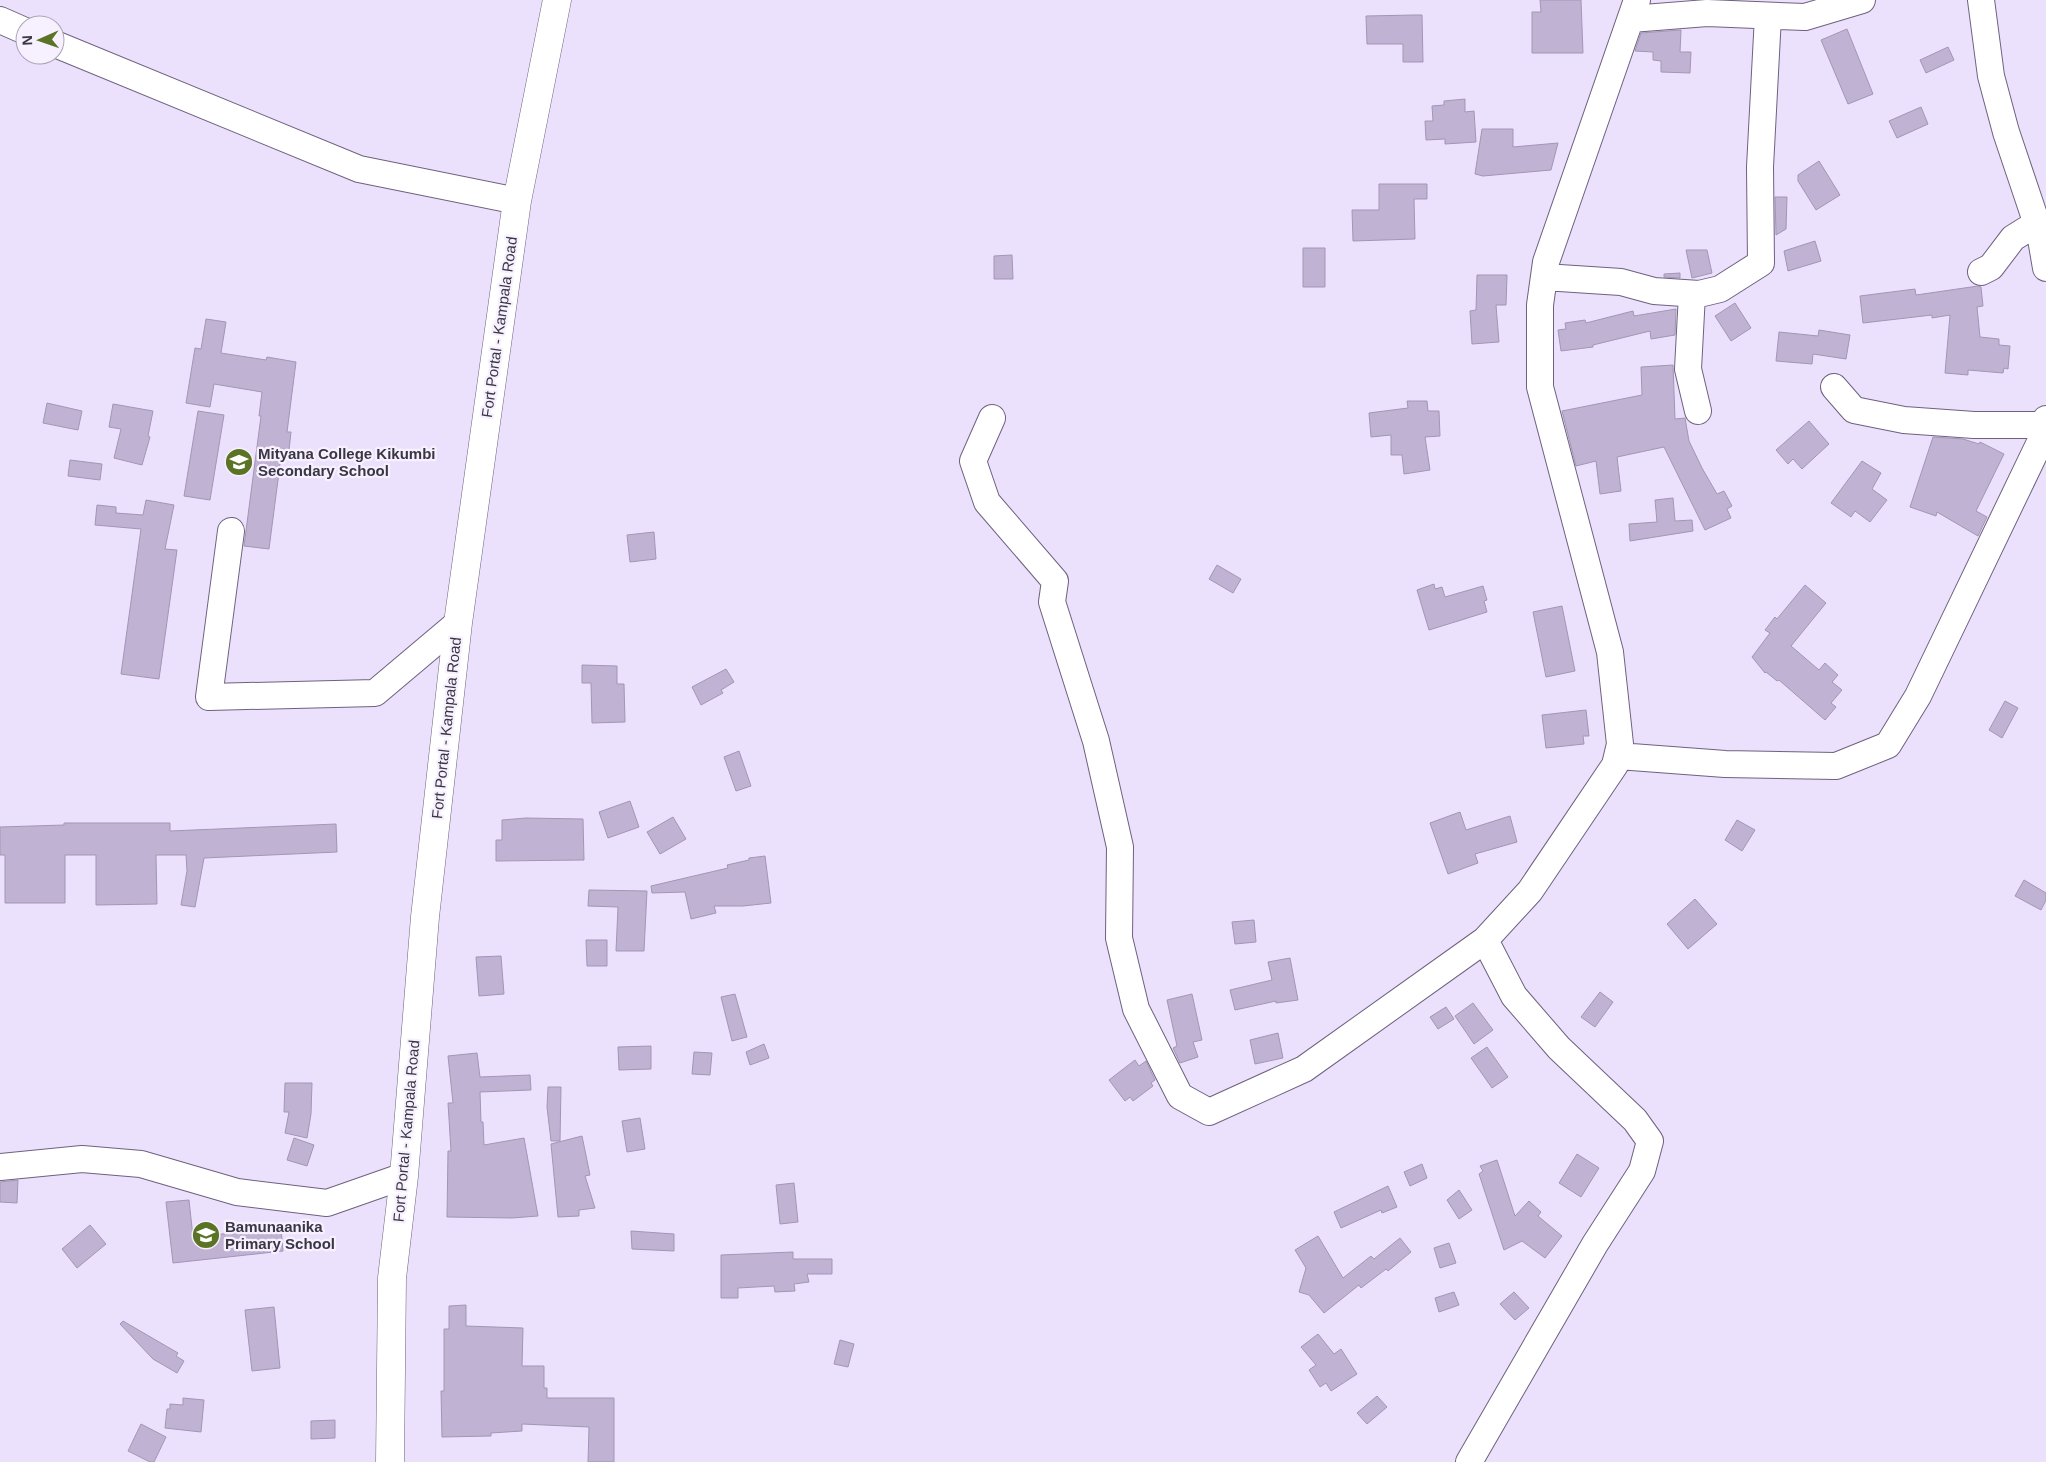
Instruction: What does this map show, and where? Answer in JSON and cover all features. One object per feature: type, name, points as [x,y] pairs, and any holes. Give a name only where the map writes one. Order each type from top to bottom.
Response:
[{"type":"main road","name":"Fort Portal - Kampala Road","points":[[390,1462],[392,1278],[404,1176],[424,917],[458,623],[517,201],[557,0]]},
{"type":"street","points":[[992,418],[974,461],[986,502],[1055,581],[1052,602],[1096,741],[1120,847],[1119,938],[1136,1009],[1180,1096],[1209,1112],[1304,1069],[1486,940],[1530,891],[1606,779],[1618,756],[1620,744],[1617,704],[1610,652],[1540,387],[1540,305],[1546,262],[1634,10],[1805,17],[1862,0]]},
{"type":"street","points":[[1981,0],[1991,76],[2006,132],[2037,223],[2046,268]]},
{"type":"street","points":[[1544,278],[1621,282],[1654,291],[1699,294],[1720,289],[1761,263],[1760,167],[1768,16]]},
{"type":"street","points":[[0,20],[15,27]]},
{"type":"street","points":[[65,48],[359,169],[517,201]]},
{"type":"street","points":[[1981,272],[1991,267],[2013,238],[2037,223]]},
{"type":"street","points":[[1692,294],[1688,369],[1698,411]]},
{"type":"street","points":[[1618,756],[1725,764],[1836,766],[1888,745],[1918,696],[2042,438],[2045,422],[1974,425],[1904,420],[1854,410],[1834,387]]},
{"type":"street","points":[[231,531],[209,697],[375,693],[458,623]]},
{"type":"street","points":[[1469,1462],[1595,1244],[1642,1171],[1650,1141],[1635,1120],[1559,1048],[1514,996],[1486,940]]},
{"type":"street","points":[[0,1167],[82,1159],[141,1164],[237,1192],[327,1203],[404,1176]]},
{"type":"building","points":[[1540,0],[1581,0],[1583,53],[1532,53],[1532,12],[1541,12]]},
{"type":"building","points":[[1422,15],[1423,62],[1403,62],[1403,44],[1367,44],[1366,16]]},
{"type":"building","points":[[1847,29],[1873,94],[1848,104],[1821,40]]},
{"type":"building","points":[[1681,30],[1680,52],[1691,52],[1690,73],[1661,72],[1661,61],[1653,60],[1653,52],[1635,51],[1641,33]]},
{"type":"building","points":[[1948,47],[1954,60],[1926,73],[1920,60]]},
{"type":"building","points":[[1465,99],[1465,112],[1474,111],[1476,142],[1445,144],[1445,139],[1426,140],[1425,121],[1433,121],[1432,106],[1444,105],[1444,101]]},
{"type":"building","points":[[1921,107],[1928,124],[1897,138],[1889,121]]},
{"type":"building","points":[[1482,129],[1513,129],[1513,147],[1558,143],[1551,170],[1483,176],[1475,174]]},
{"type":"building","points":[[1819,161],[1840,195],[1816,210],[1798,181],[1798,175]]},
{"type":"building","points":[[1379,184],[1427,184],[1427,199],[1414,199],[1415,239],[1353,241],[1352,210],[1379,210]]},
{"type":"building","points":[[1775,197],[1787,197],[1786,229],[1776,235]]},
{"type":"building","points":[[1815,241],[1821,261],[1788,271],[1784,251]]},
{"type":"building","points":[[1303,248],[1325,248],[1325,287],[1303,287]]},
{"type":"building","points":[[1686,250],[1707,250],[1712,273],[1692,278]]},
{"type":"building","points":[[1012,255],[1013,279],[994,279],[994,256]]},
{"type":"building","points":[[1680,273],[1680,278],[1664,277],[1664,274]]},
{"type":"building","points":[[1477,275],[1507,275],[1506,305],[1496,305],[1499,342],[1472,344],[1470,311],[1476,310]]},
{"type":"building","points":[[1981,287],[1983,306],[1977,307],[1980,337],[1999,339],[1999,345],[2010,346],[2008,369],[2004,368],[2003,373],[1968,370],[1968,375],[1945,373],[1950,315],[1932,318],[1932,315],[1863,323],[1860,296],[1915,289],[1916,295]]},
{"type":"building","points":[[1735,303],[1751,328],[1731,341],[1715,316]]},
{"type":"building","points":[[1676,309],[1675,335],[1651,339],[1650,331],[1593,345],[1593,347],[1561,351],[1558,330],[1566,329],[1565,323],[1585,320],[1586,323],[1633,311],[1634,316]]},
{"type":"building","points":[[206,319],[226,322],[221,353],[266,360],[267,357],[296,362],[287,432],[291,432],[289,450],[282,449],[269,549],[244,546],[261,416],[259,416],[262,392],[214,384],[210,407],[186,403],[195,348],[201,349]]},
{"type":"building","points":[[1819,330],[1850,335],[1846,359],[1813,354],[1812,364],[1776,361],[1779,332],[1818,336]]},
{"type":"building","points":[[1673,365],[1675,419],[1685,418],[1689,441],[1702,468],[1717,494],[1724,491],[1732,506],[1727,509],[1731,518],[1705,530],[1664,447],[1617,457],[1621,491],[1600,494],[1596,461],[1576,466],[1562,411],[1642,395],[1641,367]]},
{"type":"building","points":[[1407,401],[1427,401],[1428,411],[1439,411],[1440,436],[1425,437],[1430,470],[1404,474],[1402,455],[1391,455],[1391,435],[1371,437],[1369,413],[1408,408]]},
{"type":"building","points":[[47,403],[82,411],[78,430],[43,423]]},
{"type":"building","points":[[113,404],[153,411],[148,436],[150,437],[142,465],[114,458],[121,429],[109,427]]},
{"type":"building","points":[[198,411],[224,415],[210,500],[184,496]]},
{"type":"building","points":[[1809,421],[1829,444],[1802,469],[1793,459],[1788,464],[1776,450]]},
{"type":"building","points":[[1933,437],[1963,439],[1979,444],[1980,442],[2004,454],[1976,511],[1987,517],[1978,536],[1937,512],[1936,516],[1910,507]]},
{"type":"building","points":[[70,460],[102,464],[100,480],[68,476]]},
{"type":"building","points":[[1862,461],[1881,473],[1872,489],[1887,500],[1870,522],[1855,511],[1851,517],[1831,503]]},
{"type":"building","points":[[1673,498],[1675,521],[1692,520],[1693,531],[1630,541],[1629,524],[1657,522],[1655,500]]},
{"type":"building","points":[[146,500],[174,505],[165,549],[177,550],[159,679],[121,674],[141,529],[95,525],[97,505],[116,507],[116,513],[143,515]]},
{"type":"building","points":[[654,532],[656,559],[630,562],[627,535]]},
{"type":"building","points":[[1217,565],[1241,579],[1233,593],[1209,579]]},
{"type":"building","points":[[1434,584],[1435,589],[1442,587],[1445,597],[1483,586],[1487,600],[1484,601],[1487,612],[1429,630],[1417,590]]},
{"type":"building","points":[[1805,585],[1826,603],[1791,646],[1819,670],[1825,663],[1838,675],[1832,682],[1842,690],[1831,703],[1836,707],[1825,720],[1779,680],[1777,681],[1765,673],[1752,657],[1770,633],[1765,630],[1775,617],[1777,619]]},
{"type":"building","points":[[1562,606],[1575,671],[1546,677],[1533,612]]},
{"type":"building","points":[[582,665],[617,666],[617,684],[624,684],[625,722],[592,723],[591,683],[582,683]]},
{"type":"building","points":[[726,669],[734,682],[721,690],[723,693],[701,705],[692,687]]},
{"type":"building","points":[[2005,701],[2018,708],[2002,738],[1989,730]]},
{"type":"building","points":[[1586,710],[1589,736],[1583,736],[1584,744],[1546,748],[1542,715]]},
{"type":"building","points":[[739,751],[751,786],[736,791],[724,757]]},
{"type":"building","points":[[630,801],[639,827],[608,838],[599,812]]},
{"type":"building","points":[[1460,812],[1466,830],[1510,816],[1517,842],[1475,854],[1478,863],[1448,874],[1430,823]]},
{"type":"building","points":[[673,817],[686,839],[660,854],[647,832]]},
{"type":"building","points":[[526,818],[583,819],[584,860],[496,861],[496,840],[502,840],[502,820]]},
{"type":"building","points":[[1737,820],[1755,830],[1742,851],[1725,840]]},
{"type":"building","points":[[64,823],[170,823],[170,831],[336,824],[337,852],[204,858],[195,907],[181,905],[187,871],[186,855],[156,855],[157,904],[96,905],[96,855],[65,855],[65,903],[5,903],[5,855],[0,855],[0,827],[64,825]]},
{"type":"building","points":[[765,856],[771,903],[743,906],[714,906],[716,913],[691,919],[685,892],[652,893],[651,886],[728,868],[727,865],[749,860],[749,858]]},
{"type":"building","points":[[2024,880],[2046,893],[2046,900],[2041,910],[2015,896]]},
{"type":"building","points":[[589,890],[647,891],[644,951],[616,951],[618,907],[588,906]]},
{"type":"building","points":[[1695,899],[1717,924],[1688,949],[1667,924]]},
{"type":"building","points":[[1254,920],[1256,942],[1235,944],[1232,922]]},
{"type":"building","points":[[586,940],[607,940],[607,966],[587,966]]},
{"type":"building","points":[[501,956],[504,994],[479,996],[476,957]]},
{"type":"building","points":[[1290,958],[1298,1000],[1276,1003],[1276,1001],[1235,1010],[1230,990],[1272,980],[1268,962]]},
{"type":"building","points":[[1600,992],[1613,1002],[1595,1027],[1581,1017]]},
{"type":"building","points":[[735,994],[747,1037],[732,1041],[721,997]]},
{"type":"building","points":[[1192,994],[1202,1040],[1193,1042],[1198,1057],[1180,1063],[1173,1048],[1177,1046],[1167,1000]]},
{"type":"building","points":[[1473,1003],[1493,1030],[1474,1044],[1455,1016]]},
{"type":"building","points":[[1446,1007],[1454,1019],[1438,1029],[1430,1017]]},
{"type":"building","points":[[1278,1033],[1283,1058],[1255,1064],[1250,1040]]},
{"type":"building","points":[[764,1044],[769,1058],[750,1065],[746,1052]]},
{"type":"building","points":[[651,1046],[651,1069],[619,1070],[618,1047]]},
{"type":"building","points":[[1487,1047],[1508,1077],[1492,1088],[1471,1058]]},
{"type":"building","points":[[694,1052],[712,1053],[710,1075],[692,1074]]},
{"type":"building","points":[[477,1053],[480,1077],[530,1075],[531,1090],[480,1092],[481,1122],[483,1122],[484,1145],[524,1138],[538,1216],[512,1218],[447,1217],[448,1151],[451,1151],[448,1103],[453,1103],[448,1056]]},
{"type":"building","points":[[1135,1060],[1139,1066],[1146,1061],[1155,1080],[1151,1083],[1153,1086],[1133,1101],[1130,1097],[1125,1101],[1109,1080]]},
{"type":"building","points":[[285,1083],[312,1083],[311,1114],[307,1138],[285,1133],[289,1112],[284,1112]]},
{"type":"building","points":[[548,1087],[561,1087],[560,1141],[551,1141],[547,1107]]},
{"type":"building","points":[[640,1118],[645,1149],[627,1152],[622,1121]]},
{"type":"building","points":[[582,1136],[590,1175],[585,1176],[595,1208],[579,1210],[579,1216],[558,1217],[551,1144]]},
{"type":"building","points":[[294,1138],[314,1145],[307,1166],[287,1160]]},
{"type":"building","points":[[1577,1154],[1599,1168],[1581,1197],[1559,1183]]},
{"type":"building","points":[[1497,1160],[1515,1216],[1529,1201],[1541,1212],[1538,1216],[1562,1236],[1545,1258],[1522,1241],[1504,1250],[1479,1174],[1483,1171],[1480,1166]]},
{"type":"building","points":[[1422,1164],[1427,1178],[1410,1186],[1404,1172]]},
{"type":"building","points":[[18,1180],[17,1203],[0,1202],[0,1182]]},
{"type":"building","points":[[794,1183],[798,1222],[780,1224],[776,1185]]},
{"type":"building","points":[[1388,1186],[1397,1207],[1382,1213],[1381,1210],[1341,1228],[1334,1212]]},
{"type":"building","points":[[1459,1190],[1472,1210],[1459,1219],[1447,1200]]},
{"type":"building","points":[[189,1200],[193,1237],[281,1228],[283,1251],[173,1263],[166,1202]]},
{"type":"building","points":[[90,1225],[106,1244],[77,1268],[62,1249]]},
{"type":"building","points":[[631,1231],[674,1234],[674,1251],[632,1249]]},
{"type":"building","points":[[1318,1236],[1343,1278],[1371,1256],[1374,1259],[1400,1238],[1411,1252],[1388,1271],[1386,1269],[1361,1288],[1359,1285],[1324,1313],[1309,1295],[1299,1292],[1306,1268],[1295,1250]]},
{"type":"building","points":[[1449,1243],[1456,1263],[1440,1268],[1434,1248]]},
{"type":"building","points":[[793,1252],[793,1259],[832,1259],[832,1274],[807,1274],[809,1282],[794,1284],[795,1291],[775,1292],[774,1286],[738,1288],[738,1298],[721,1298],[721,1255]]},
{"type":"building","points":[[1454,1292],[1459,1305],[1439,1312],[1435,1298]]},
{"type":"building","points":[[1514,1292],[1529,1308],[1515,1320],[1500,1304]]},
{"type":"building","points":[[466,1305],[466,1326],[523,1328],[522,1366],[544,1366],[544,1388],[547,1388],[547,1398],[614,1398],[614,1462],[588,1462],[589,1427],[522,1424],[522,1431],[491,1433],[491,1436],[442,1437],[441,1391],[444,1391],[444,1329],[449,1329],[449,1306]]},
{"type":"building","points":[[274,1307],[280,1368],[252,1371],[245,1310]]},
{"type":"building","points":[[123,1321],[178,1353],[176,1356],[184,1361],[177,1373],[153,1359],[120,1324]]},
{"type":"building","points":[[1318,1334],[1334,1354],[1341,1349],[1357,1374],[1331,1391],[1326,1383],[1320,1387],[1309,1370],[1316,1365],[1301,1347]]},
{"type":"building","points":[[840,1340],[854,1344],[848,1367],[834,1364]]},
{"type":"building","points":[[1377,1396],[1387,1407],[1367,1424],[1357,1413]]},
{"type":"building","points":[[183,1398],[204,1400],[201,1432],[165,1428],[167,1409],[170,1409],[170,1404],[183,1405]]},
{"type":"building","points":[[335,1420],[335,1438],[311,1439],[311,1421]]},
{"type":"building","points":[[141,1424],[166,1437],[154,1462],[150,1462],[128,1451]]},
{"type":"place","name":"Mityana College Kikumbi Secondary School","points":[[239,462]]},
{"type":"place","name":"Bamunaanika Primary School","points":[[206,1235]]}]
